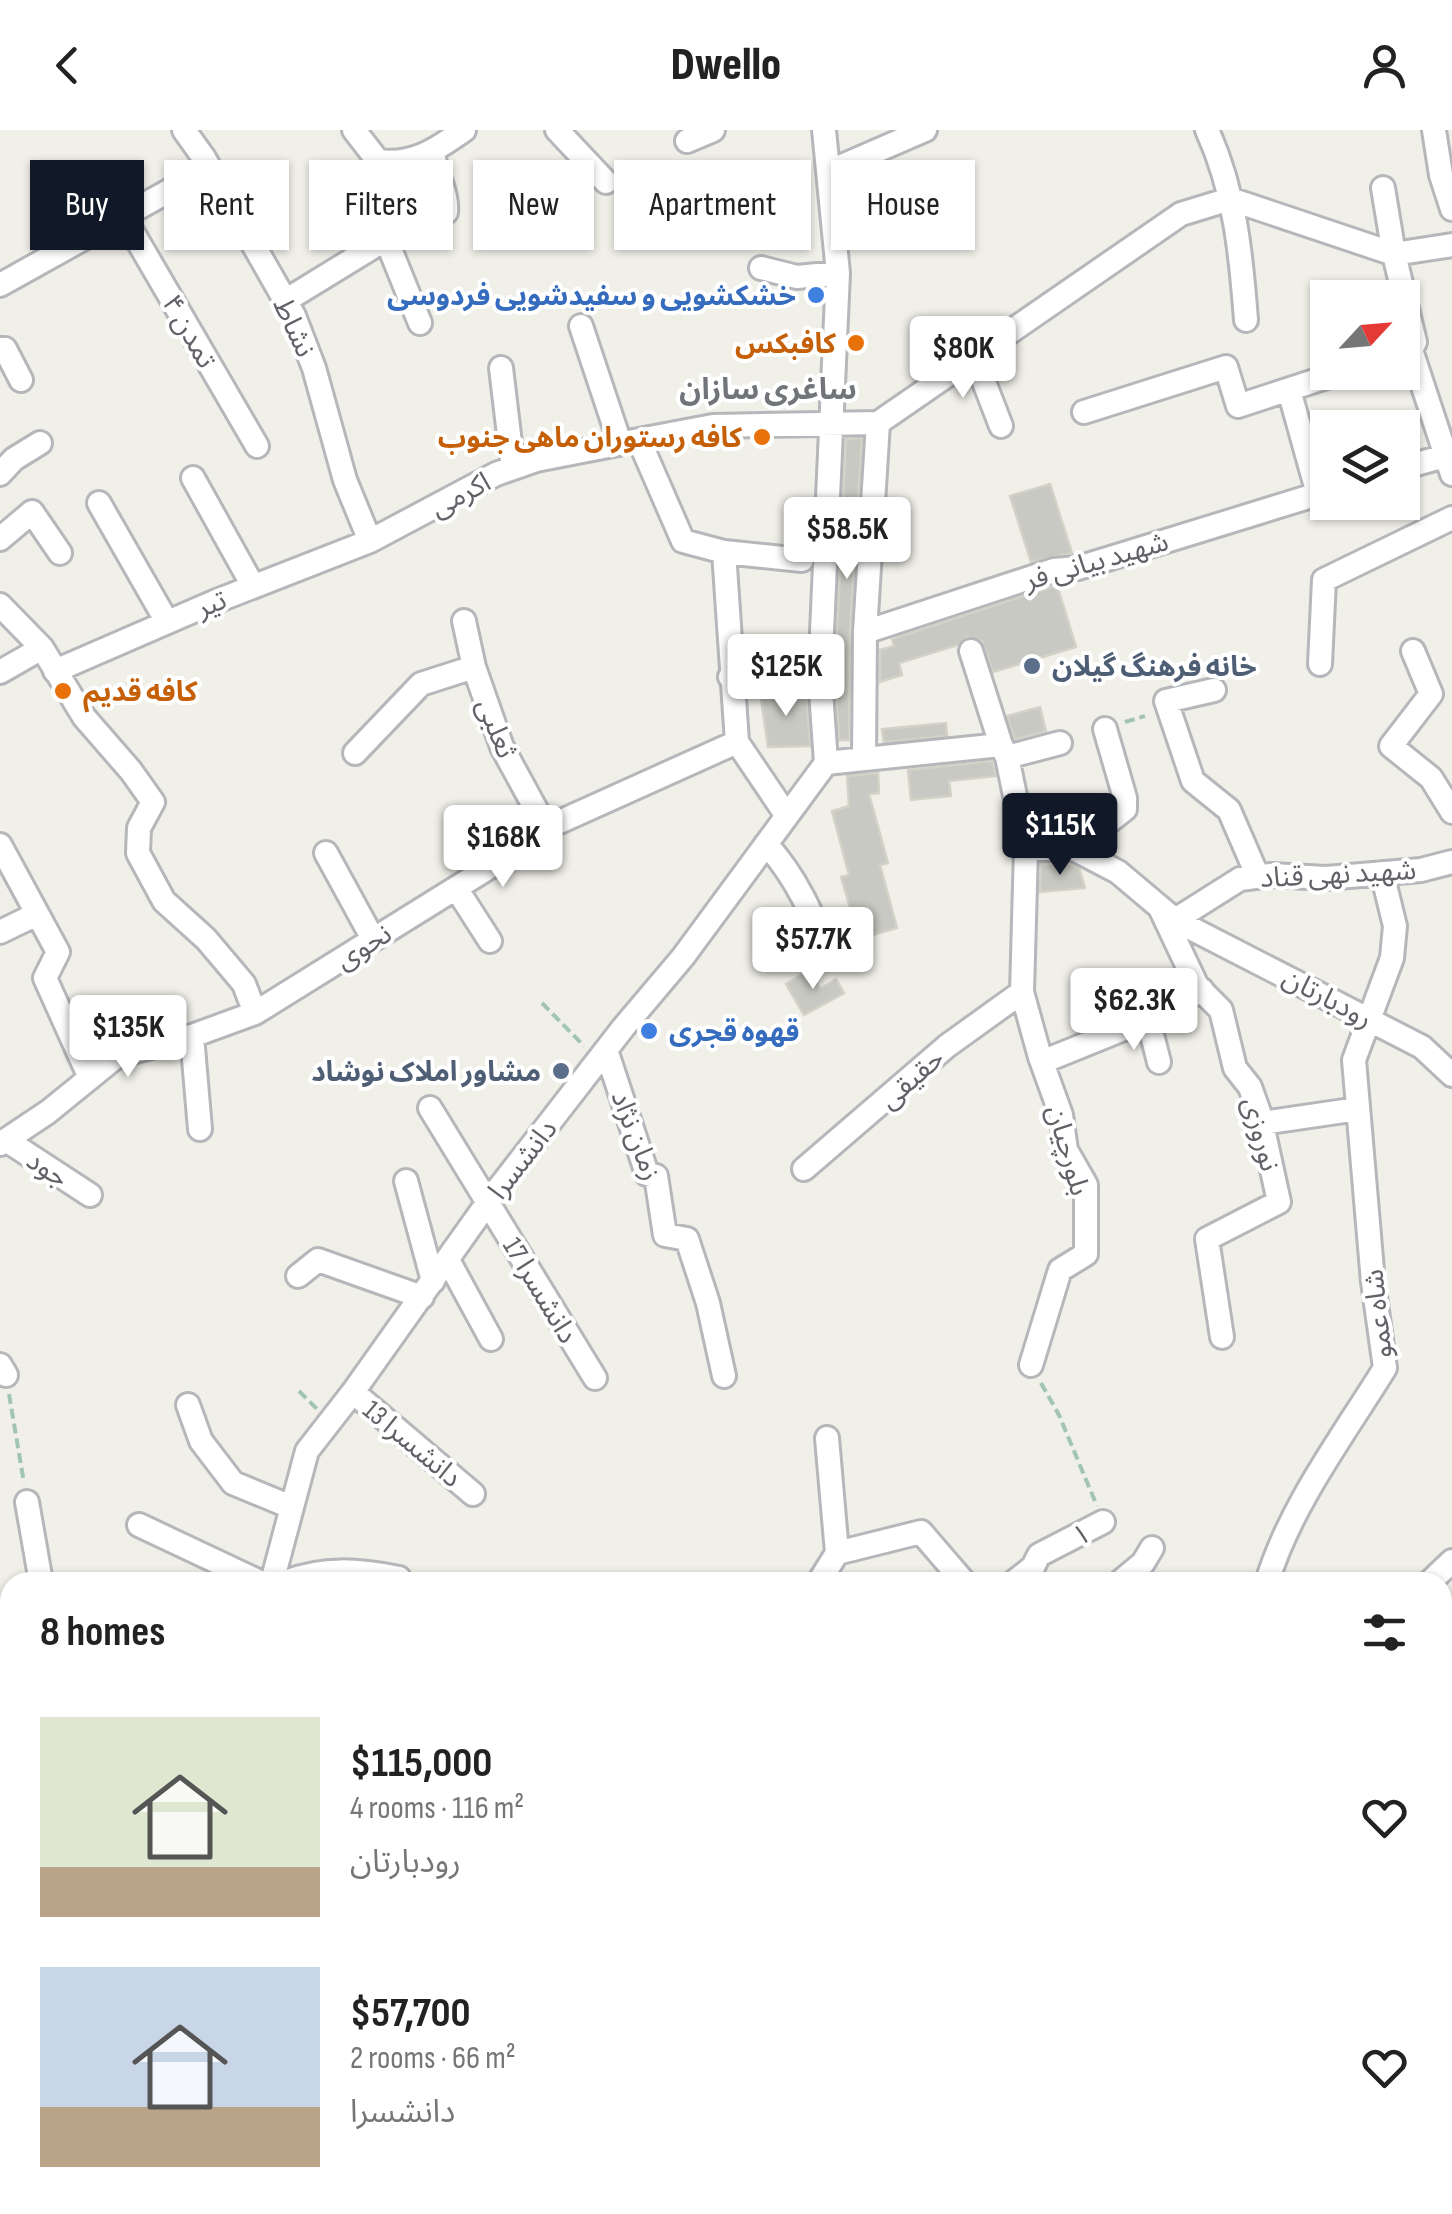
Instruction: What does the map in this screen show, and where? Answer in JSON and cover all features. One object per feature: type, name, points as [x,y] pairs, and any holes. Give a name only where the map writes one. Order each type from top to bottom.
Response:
[{"type":"street","name":"نشاط","points":[[184,130],[205,160]]},
{"type":"street","points":[[354,130],[378,161],[398,164],[433,152],[464,130]]},
{"type":"street","points":[[557,130],[606,182]]},
{"type":"street","points":[[686,141],[713,130]]},
{"type":"street","points":[[824,130],[838,273],[820,677],[826,763],[1004,751],[1060,743]]},
{"type":"street","points":[[828,172],[925,130]]},
{"type":"street","points":[[1207,130],[1218,155],[1240,238],[1246,320]]},
{"type":"street","points":[[1218,155],[1229,130]]},
{"type":"street","points":[[1434,130],[1441,175],[1452,210]]},
{"type":"street","points":[[433,152],[434,160]]},
{"type":"street","points":[[1383,188],[1400,280]]},
{"type":"street","points":[[864,759],[865,632],[878,423],[1181,214],[1230,199],[1394,254],[1452,245]]},
{"type":"street","points":[[0,284],[62,250]]},
{"type":"street","name":"تمدن ۴","points":[[144,250],[257,446]]},
{"type":"street","name":"نشاط","points":[[256,250],[294,316],[314,368],[345,480],[370,541]]},
{"type":"street","points":[[285,301],[368,250]]},
{"type":"street","points":[[390,250],[420,323]]},
{"type":"street","points":[[761,268],[798,277],[838,273]]},
{"type":"street","points":[[582,326],[630,442],[683,541],[724,552],[802,560]]},
{"type":"street","points":[[0,350],[5,349],[21,380]]},
{"type":"street","points":[[974,356],[1001,426]]},
{"type":"street","points":[[1084,412],[1226,366],[1238,406],[1310,383]]},
{"type":"street","points":[[501,368],[512,468]]},
{"type":"street","points":[[1420,376],[1442,416],[1448,465],[1420,467]]},
{"type":"street","points":[[1288,390],[1310,456]]},
{"type":"street","name":"اکرمی","points":[[370,541],[512,468],[714,426],[878,423]]},
{"type":"street","points":[[0,474],[14,459],[40,444]]},
{"type":"street","points":[[193,478],[254,586]]},
{"type":"street","name":"شهید بیانی فر","points":[[865,632],[1054,570],[1078,568],[1310,496]]},
{"type":"street","points":[[99,503],[166,622]]},
{"type":"street","points":[[0,539],[32,512],[60,553]]},
{"type":"street","points":[[1320,664],[1324,580],[1452,518]]},
{"type":"street","name":"تیر","points":[[55,671],[370,541]]},
{"type":"street","points":[[724,552],[736,742],[787,816]]},
{"type":"street","points":[[0,605],[42,648],[84,717],[131,770],[153,802],[139,828],[138,852],[164,900],[244,984],[255,1013]]},
{"type":"street","name":"ثعلبی","points":[[464,621],[474,667],[502,747],[546,828]]},
{"type":"street","points":[[0,672],[42,648]]},
{"type":"street","points":[[971,651],[1004,751],[1026,850]]},
{"type":"street","points":[[1412,651],[1430,694],[1391,746],[1432,778],[1452,812]]},
{"type":"street","points":[[355,753],[421,684],[474,667]]},
{"type":"street","points":[[730,677],[820,677]]},
{"type":"street","points":[[1214,690],[1166,701],[1193,781],[1229,810],[1258,876]]},
{"type":"street","points":[[1074,849],[1124,809],[1126,798],[1105,729]]},
{"type":"street","name":"نحوی","points":[[3,1142],[48,1112],[117,1056],[192,1036],[255,1013],[546,828],[736,742]]},
{"type":"street","name":"دانشسرا","points":[[275,1572],[307,1450],[354,1392],[488,1202],[683,957],[826,763]]},
{"type":"street","points":[[766,844],[811,911],[829,956]]},
{"type":"street","points":[[0,845],[58,952],[45,978],[90,1078]]},
{"type":"street","name":"رودبارتان","points":[[1026,850],[1074,849],[1118,872],[1168,914],[1422,1047],[1452,1076]]},
{"type":"street","name":"بلورچیان","points":[[1026,850],[1022,992],[1061,1115],[1066,1150],[1086,1184],[1086,1254],[1060,1270],[1031,1365]]},
{"type":"street","points":[[326,852],[374,939]]},
{"type":"street","name":"شهید نهی قناد","points":[[1168,914],[1240,879],[1326,878],[1421,870],[1452,862]]},
{"type":"street","name":"شاه عمو","points":[[1271,1572],[1322,1469],[1386,1368],[1373,1282],[1354,1060],[1392,958],[1395,926],[1382,873]]},
{"type":"street","points":[[456,888],[490,941]]},
{"type":"street","points":[[0,932],[37,914]]},
{"type":"street","name":"نوروزی","points":[[1168,914],[1202,990],[1221,1010],[1235,1068],[1250,1087],[1262,1123],[1279,1202],[1206,1239],[1222,1337]]},
{"type":"street","points":[[1042,1062],[1148,1019],[1202,990]]},
{"type":"street","name":"حقیقی","points":[[804,1169],[948,1046],[1022,992]]},
{"type":"street","points":[[1148,1019],[1159,1062]]},
{"type":"street","points":[[192,1036],[200,1129]]},
{"type":"street","name":"زمان نژاد","points":[[602,1055],[646,1174],[656,1176],[665,1235],[687,1239],[708,1303],[724,1376]]},
{"type":"street","name":"دانشسرا 17","points":[[430,1108],[595,1378]]},
{"type":"street","points":[[1262,1123],[1358,1109]]},
{"type":"street","name":"جود","points":[[3,1142],[90,1195]]},
{"type":"street","points":[[298,1276],[318,1260],[427,1289],[406,1181]]},
{"type":"street","points":[[448,1260],[492,1339]]},
{"type":"street","name":"دانشسرا 13","points":[[354,1392],[472,1494]]},
{"type":"street","points":[[188,1405],[201,1441],[234,1483],[292,1507]]},
{"type":"street","points":[[825,1572],[837,1553],[828,1438]]},
{"type":"street","points":[[27,1502],[39,1572]]},
{"type":"street","name":"۱","points":[[1026,1572],[1039,1555],[1104,1522]]},
{"type":"street","points":[[139,1525],[239,1572]]},
{"type":"street","points":[[837,1553],[921,1532],[955,1572]]},
{"type":"street","points":[[1132,1572],[1152,1548]]},
{"type":"street","points":[[310,1572],[368,1572]]},
{"type":"path","points":[[542,1003],[602,1055]]},
{"type":"path","points":[[1031,1365],[1059,1415],[1104,1522]]},
{"type":"path","points":[[3,1370],[27,1502]]},
{"type":"building","points":[[862,438],[850,631],[849,740],[839,740],[835,677],[846,439]]},
{"type":"building","points":[[1050,484],[1072,553],[1031,562],[1010,496]]},
{"type":"building","points":[[1057,585],[1076,647],[993,672],[982,641],[967,637],[958,645],[899,663],[902,675],[880,682],[880,650],[894,646],[892,639]]},
{"type":"building","points":[[760,692],[806,692],[810,746],[768,747]]},
{"type":"building","points":[[1040,707],[1046,731],[1015,739],[1007,716]]},
{"type":"building","points":[[946,723],[947,736],[884,742],[882,729]]},
{"type":"building","points":[[992,761],[996,776],[949,781],[951,796],[911,800],[908,770]]},
{"type":"building","points":[[878,773],[879,793],[869,794],[888,863],[880,865],[897,928],[859,939],[841,877],[849,875],[832,811],[849,806],[847,776]]},
{"type":"building","points":[[1041,864],[1070,864],[1079,868],[1085,888],[1040,892]]},
{"type":"building","points":[[810,970],[820,989],[836,979],[844,993],[804,1015],[786,984]]},
{"type":"place","name":"خشکشویی و سفیدشویی فردوسی","points":[[816,295]]},
{"type":"place","name":"کافبکس","points":[[856,343]]},
{"type":"place","name":"کافه رستوران ماهی جنوب","points":[[762,437]]},
{"type":"place","name":"خانه فرهنگ گیلان","points":[[1032,666]]},
{"type":"place","name":"کافه قدیم","points":[[63,691]]},
{"type":"place","name":"قهوه قجری","points":[[649,1031]]},
{"type":"place","name":"مشاور املاک نوشاد","points":[[561,1071]]},
{"type":"district","name":"ساغری سازان","points":[[768,389]]}]
